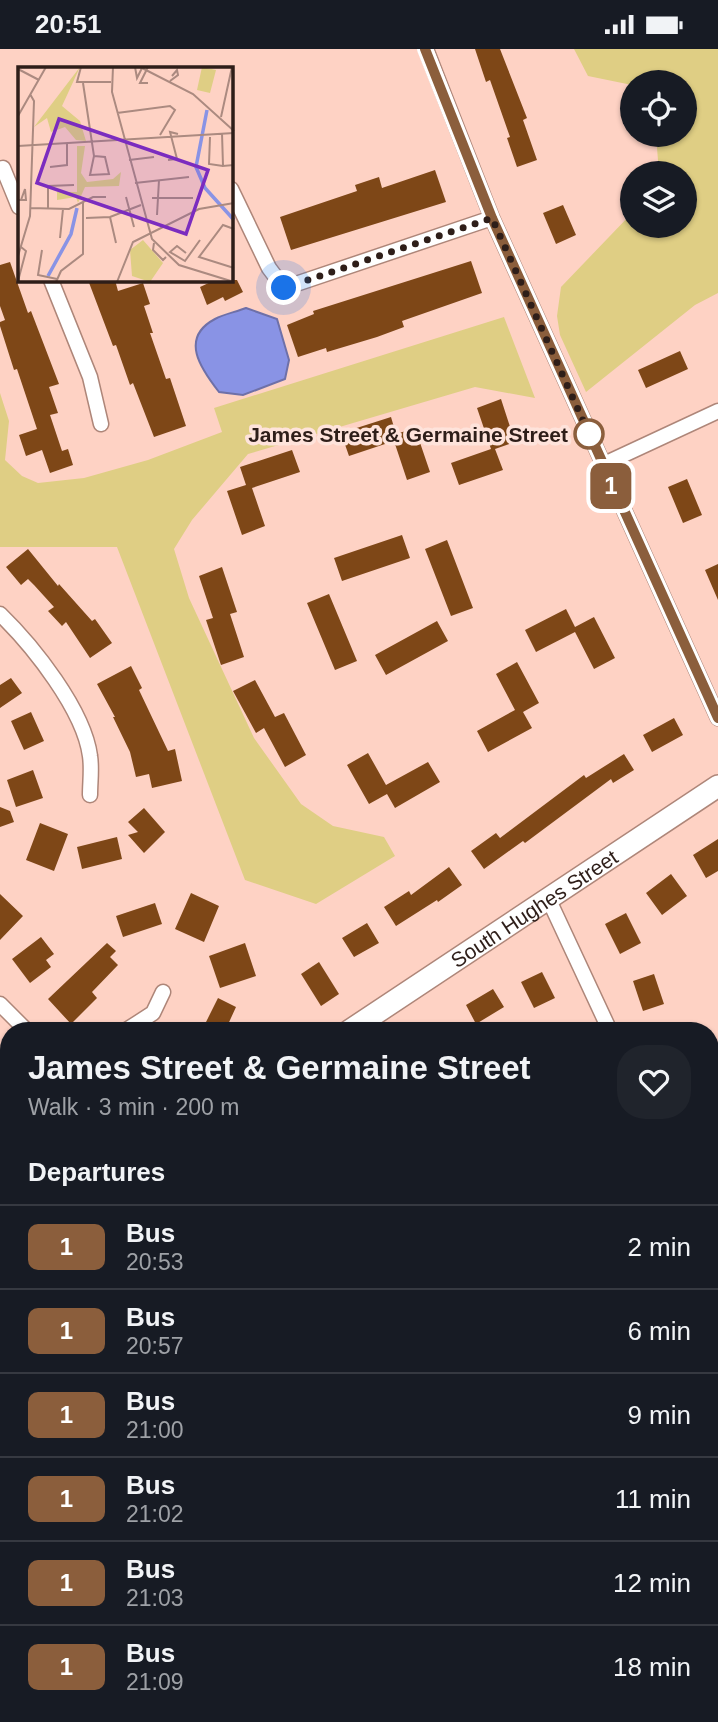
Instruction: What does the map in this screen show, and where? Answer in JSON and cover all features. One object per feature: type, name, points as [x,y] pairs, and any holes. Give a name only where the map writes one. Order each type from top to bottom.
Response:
[{"type":"street","points":[[426,49],[492,218],[718,718]]},
{"type":"street","points":[[0,169],[3,168],[18,205]]},
{"type":"street","points":[[233,193],[269,268],[284,288],[492,218]]},
{"type":"street","points":[[52,282],[90,377],[100,424]]},
{"type":"street","points":[[602,465],[718,411]]},
{"type":"street","points":[[0,614],[46,666],[70,706],[83,733],[90,757],[90,795]]},
{"type":"street","name":"South Hughes Street","points":[[362,1022],[718,786]]},
{"type":"street","points":[[548,898],[606,1022]]},
{"type":"street","points":[[139,1022],[153,1013],[163,992]]},
{"type":"street","points":[[0,1004],[18,1022]]},
{"type":"shaded area","points":[[574,49],[718,49],[718,293],[695,305],[586,392],[560,335],[557,316],[561,287],[620,226],[620,238],[697,238],[697,161],[658,161],[657,147],[697,147],[697,70],[620,70],[620,83],[588,76]]},
{"type":"shaded area","points":[[504,317],[535,398],[475,387],[248,454],[192,520],[174,549],[189,598],[254,738],[301,804],[333,826],[384,837],[395,856],[316,904],[245,880],[117,547],[0,547],[0,393],[9,421],[5,460],[22,476],[38,483],[84,478],[148,460],[222,432],[214,408]]},
{"type":"water","points":[[246,308],[277,319],[289,360],[285,379],[243,395],[219,392],[200,364],[196,344],[198,335],[215,319]]},
{"type":"building","points":[[475,49],[500,49],[527,118],[523,120],[537,160],[517,167],[507,138],[510,137],[490,80],[486,82]]},
{"type":"building","points":[[435,170],[446,202],[291,250],[280,217],[357,191],[355,185],[379,177],[382,188]]},
{"type":"building","points":[[563,205],[576,235],[556,244],[543,213]]},
{"type":"building","points":[[471,261],[482,293],[402,321],[404,327],[377,337],[327,352],[326,348],[298,357],[287,325],[314,314],[313,311]]},
{"type":"building","points":[[10,262],[28,313],[31,311],[59,384],[49,387],[58,413],[50,415],[62,451],[68,449],[73,465],[50,473],[42,450],[26,456],[19,435],[37,429],[0,326],[0,322],[5,320],[0,306],[0,265]]},
{"type":"building","points":[[237,280],[243,292],[225,301],[223,297],[207,305],[200,287],[211,282]]},
{"type":"building","points":[[89,282],[116,282],[118,291],[143,283],[150,304],[144,306],[153,333],[150,333],[166,379],[170,378],[186,426],[154,437],[133,383],[130,385],[116,345],[113,346]]},
{"type":"building","points":[[680,351],[688,369],[646,388],[638,370]]},
{"type":"building","points":[[501,399],[515,442],[495,449],[503,470],[459,485],[451,463],[491,449],[477,408]]},
{"type":"building","points":[[391,417],[396,434],[415,428],[430,472],[407,480],[394,441],[349,456],[341,433]]},
{"type":"building","points":[[292,450],[300,472],[252,488],[265,526],[242,535],[227,491],[246,485],[240,467]]},
{"type":"building","points":[[687,479],[702,515],[683,523],[668,487]]},
{"type":"building","points":[[402,535],[410,558],[342,581],[334,558]]},
{"type":"building","points":[[447,540],[473,608],[451,616],[425,549]]},
{"type":"building","points":[[28,549],[58,586],[59,584],[92,621],[95,619],[112,643],[90,658],[66,622],[62,626],[48,611],[54,607],[34,585],[28,579],[21,585],[6,567]]},
{"type":"building","points":[[718,564],[718,600],[705,570]]},
{"type":"building","points":[[222,567],[237,612],[230,614],[244,657],[221,665],[206,620],[213,618],[199,576]]},
{"type":"building","points":[[329,594],[357,661],[335,670],[307,603]]},
{"type":"building","points":[[566,609],[575,627],[594,617],[615,658],[594,669],[575,632],[536,652],[525,630]]},
{"type":"building","points":[[437,621],[448,641],[386,675],[375,655]]},
{"type":"building","points":[[517,662],[539,703],[523,712],[532,728],[488,752],[477,731],[515,710],[496,674]]},
{"type":"building","points":[[131,666],[142,688],[139,690],[168,751],[175,749],[182,781],[152,788],[149,774],[136,777],[130,752],[97,684]]},
{"type":"building","points":[[11,678],[22,693],[0,708],[0,685]]},
{"type":"building","points":[[255,680],[275,717],[284,713],[306,755],[285,767],[264,728],[256,733],[233,691]]},
{"type":"building","points":[[31,712],[44,741],[24,750],[11,721]]},
{"type":"building","points":[[674,718],[683,735],[652,752],[643,735]]},
{"type":"building","points":[[368,753],[386,785],[428,762],[440,782],[395,808],[387,794],[369,804],[347,765]]},
{"type":"building","points":[[624,754],[634,770],[613,783],[611,779],[525,843],[523,841],[484,869],[471,851],[496,833],[500,838],[584,775],[586,778]]},
{"type":"building","points":[[33,770],[43,798],[16,807],[7,780]]},
{"type":"building","points":[[0,807],[10,811],[14,822],[0,827]]},
{"type":"building","points":[[144,808],[165,832],[144,853],[128,835],[138,832],[128,822]]},
{"type":"building","points":[[40,823],[68,834],[54,871],[26,860]]},
{"type":"building","points":[[117,837],[122,859],[82,869],[77,847]]},
{"type":"building","points":[[718,839],[718,871],[706,878],[693,855]]},
{"type":"building","points":[[449,867],[462,885],[396,926],[384,907],[409,891],[411,895]]},
{"type":"building","points":[[671,874],[687,896],[662,915],[646,893]]},
{"type":"building","points":[[191,893],[219,906],[204,942],[175,929]]},
{"type":"building","points":[[0,894],[23,916],[0,940]]},
{"type":"building","points":[[155,903],[162,924],[123,937],[116,916]]},
{"type":"building","points":[[626,913],[641,943],[620,954],[605,924]]},
{"type":"building","points":[[367,923],[379,943],[354,957],[342,938]]},
{"type":"building","points":[[41,937],[54,954],[46,960],[51,967],[30,983],[12,959]]},
{"type":"building","points":[[107,943],[116,951],[110,957],[118,965],[92,992],[97,998],[73,1022],[69,1022],[48,999]]},
{"type":"building","points":[[245,943],[256,976],[220,988],[209,956]]},
{"type":"building","points":[[319,962],[339,994],[321,1006],[301,974]]},
{"type":"building","points":[[542,972],[555,998],[534,1008],[521,982]]},
{"type":"building","points":[[654,974],[664,1004],[643,1011],[633,981]]},
{"type":"building","points":[[493,989],[504,1007],[475,1022],[466,1005]]},
{"type":"building","points":[[218,998],[236,1007],[229,1022],[206,1022]]},
{"type":"bus line","name":"1","points":[[425,49],[492,218],[718,718]]},
{"type":"place","name":"James Street & Germaine Street","points":[[589,434]]},
{"type":"route","points":[[284,288],[492,218],[589,434]]}]
